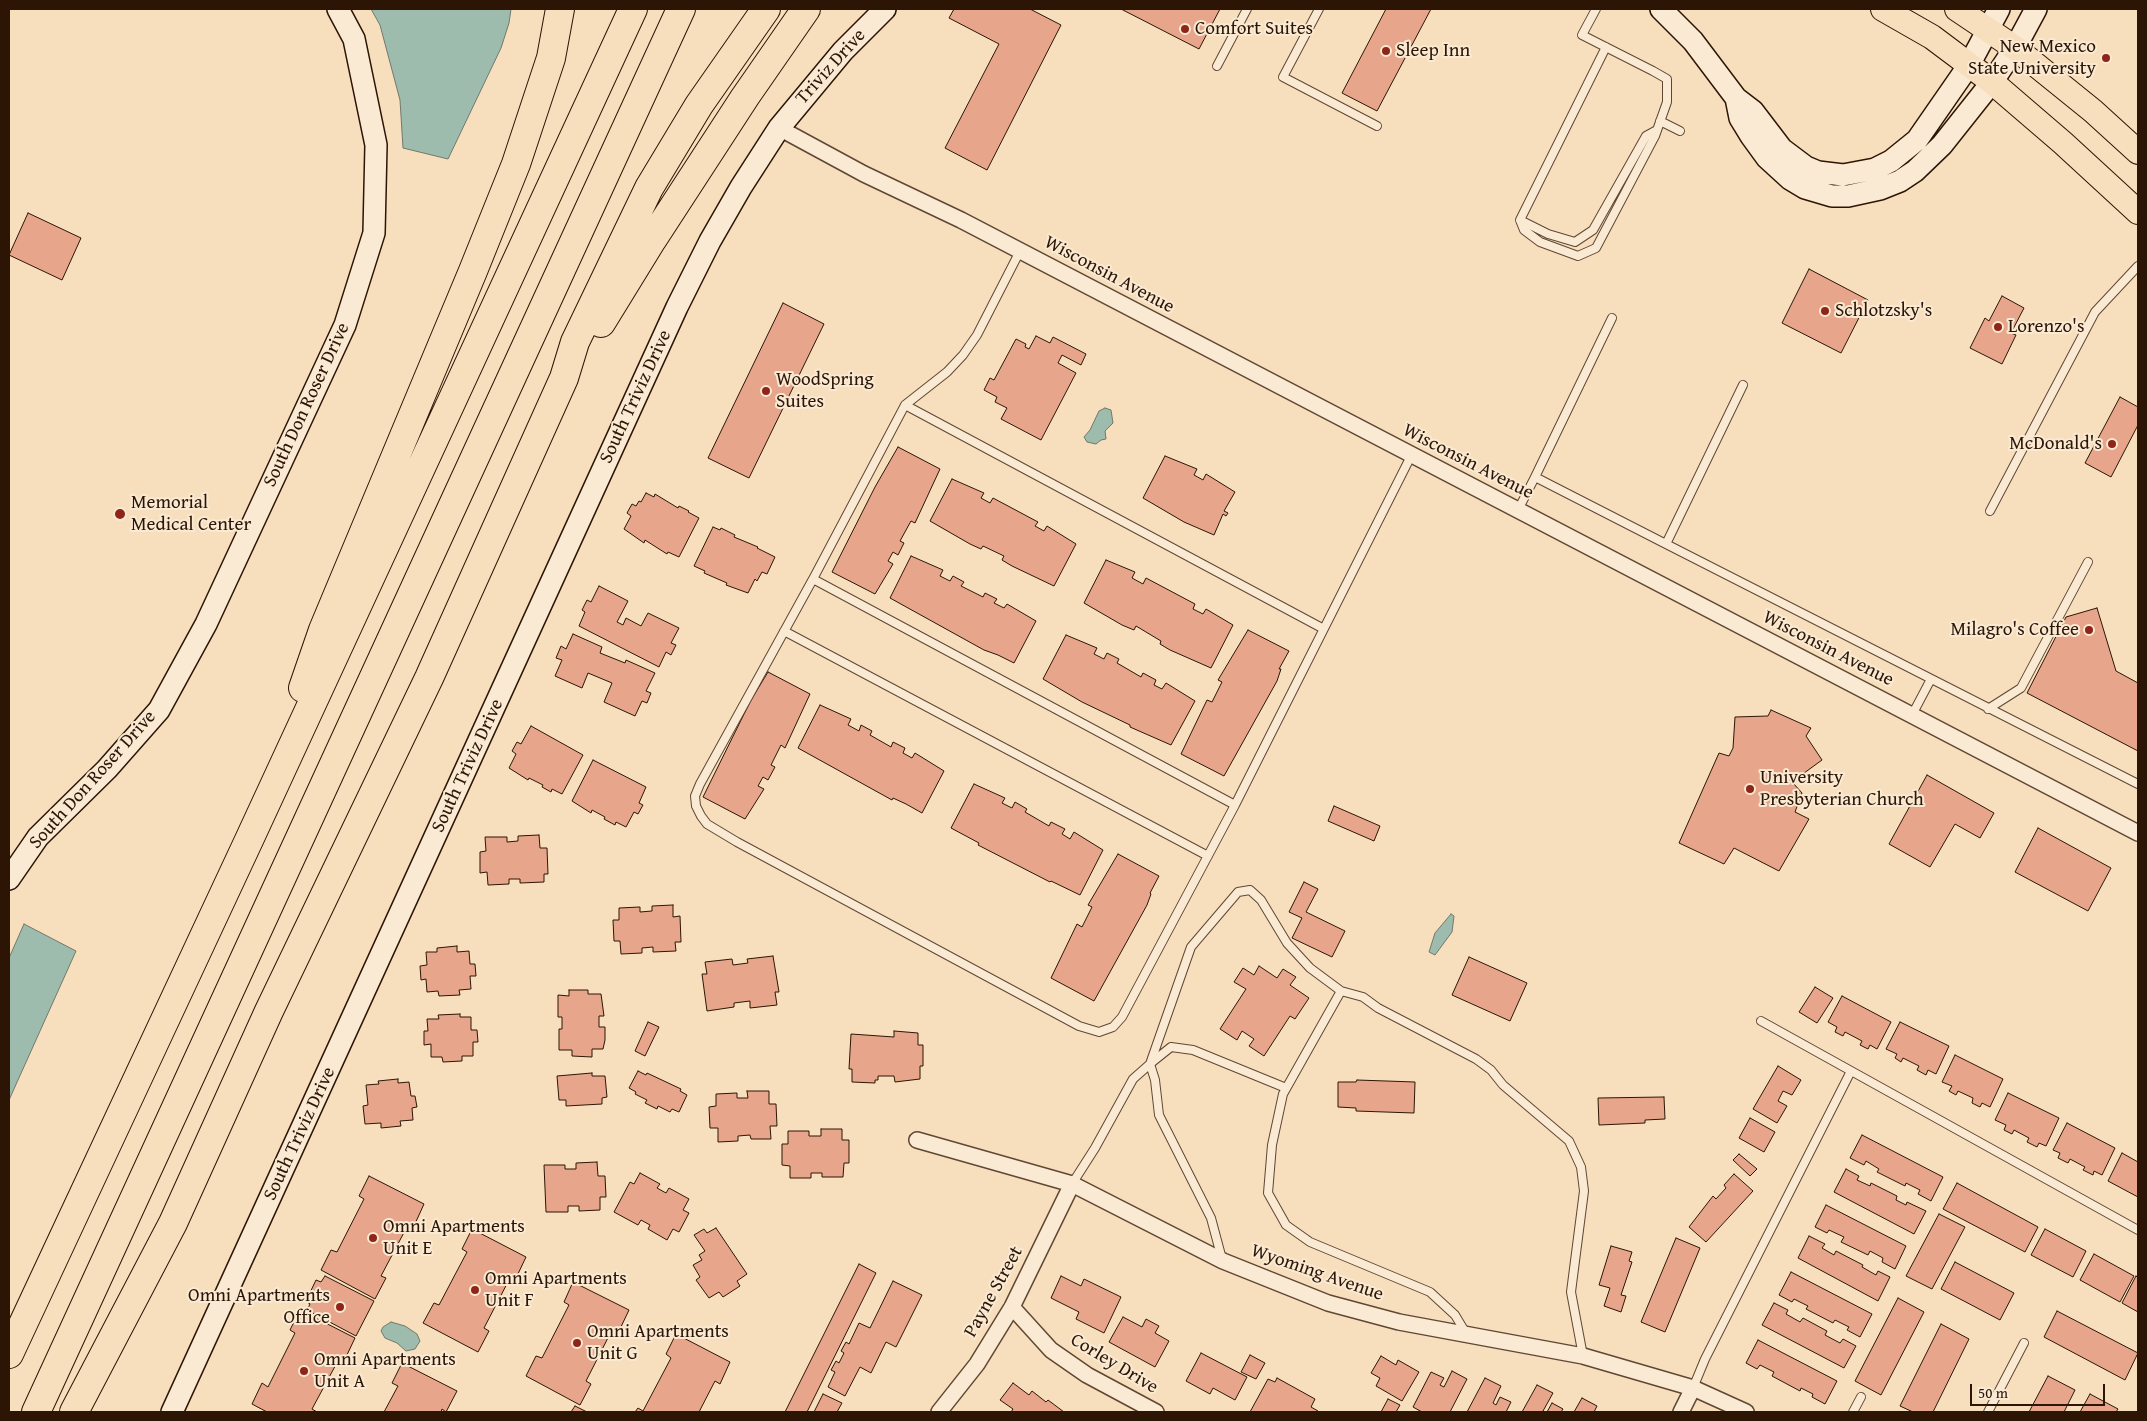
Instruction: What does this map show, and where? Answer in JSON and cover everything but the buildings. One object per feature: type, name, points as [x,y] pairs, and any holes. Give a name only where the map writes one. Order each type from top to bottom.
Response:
[{"type":"highway","points":[[249,840],[323,630],[474,270],[516,164],[551,58],[560,9]]},
{"type":"highway","points":[[9,1354],[633,9]]},
{"type":"highway","points":[[36,1412],[681,9]]},
{"type":"highway","points":[[74,1412],[173,1223],[269,1011],[429,678],[564,378],[575,342],[649,188],[699,106],[766,9]]},
{"type":"highway","points":[[564,378],[586,349],[652,240],[740,105],[806,9]]},
{"type":"main road","points":[[1883,9],[1932,37],[1992,82],[2064,143],[2138,212]]},
{"type":"main road","points":[[1957,9],[1993,19],[2015,48],[2094,111],[2138,152]]},
{"type":"street","name":"South Don Roser Drive","points":[[9,879],[38,837],[107,769],[159,710],[206,624],[345,326],[374,232],[376,145],[354,39],[338,9]]},
{"type":"street","name":"Triviz Drive","points":[[779,128],[843,51],[885,9]]},
{"type":"street","points":[[1661,9],[1693,40],[1736,98],[1753,111],[1782,149],[1806,167],[1830,175],[1857,174],[1875,169],[1891,161],[1917,140],[1969,65],[1993,19]]},
{"type":"street","points":[[1736,98],[1740,118],[1767,158],[1776,168],[1805,188],[1832,196],[1848,196],[1880,189],[1900,181],[1915,171],[1942,144],[1992,82],[2015,48],[2036,9]]},
{"type":"street","name":"Wisconsin Avenue","points":[[779,128],[864,174],[1020,251],[2138,833]]},
{"type":"street","name":"South Triviz Drive","points":[[172,1412],[677,307],[726,211],[779,128]]},
{"type":"street","name":"Wyoming Avenue","points":[[916,1140],[1072,1184],[1223,1261],[1328,1302],[1399,1322],[1583,1356],[1693,1388],[1746,1412]]},
{"type":"street","name":"Payne Street","points":[[939,1412],[977,1364],[1012,1307],[1072,1184]]},
{"type":"street","name":"Corley Drive","points":[[1012,1307],[1051,1350],[1087,1376],[1156,1412]]},
{"type":"street","points":[[1681,1412],[1693,1388]]},
{"type":"lane","points":[[1217,66],[1247,9]]},
{"type":"lane","points":[[1319,9],[1283,77],[1376,126]]},
{"type":"lane","points":[[1596,9],[1582,35],[1606,47],[1667,79],[1667,102],[1656,130],[1596,248],[1578,256],[1540,242],[1524,230],[1520,220],[1606,47]]},
{"type":"lane","points":[[1660,120],[1680,131]]},
{"type":"lane","points":[[1520,220],[1548,234],[1575,242],[1593,230],[1646,136],[1656,130]]},
{"type":"lane","points":[[1020,251],[977,335],[968,348],[946,372],[905,404],[813,579],[695,796],[696,806],[707,824],[737,842],[1079,1026],[1099,1032],[1113,1027],[1122,1017],[1235,804],[1322,628],[1411,456]]},
{"type":"lane","points":[[1990,511],[2095,312],[2138,266]]},
{"type":"lane","points":[[1518,510],[1612,318]]},
{"type":"lane","points":[[1666,544],[1743,385]]},
{"type":"lane","points":[[905,404],[1322,628]]},
{"type":"lane","points":[[1535,477],[2138,784]]},
{"type":"lane","points":[[1988,708],[2021,688],[2088,562]]},
{"type":"lane","points":[[813,579],[1235,804]]},
{"type":"lane","points":[[784,631],[1208,856]]},
{"type":"lane","points":[[1912,716],[1931,679]]},
{"type":"lane","points":[[1223,1261],[1211,1218],[1159,1115],[1155,1080],[1150,1064],[1192,947],[1238,892],[1250,890],[1261,900],[1287,943],[1310,968],[1341,991],[1363,997],[1378,1008],[1476,1059],[1491,1070],[1503,1085],[1569,1141],[1581,1167],[1584,1191],[1571,1292],[1583,1356]]},
{"type":"lane","points":[[1341,991],[1282,1094],[1272,1145],[1268,1193],[1286,1225],[1310,1242],[1430,1292],[1454,1314],[1467,1336]]},
{"type":"lane","points":[[1761,1021],[2138,1230]]},
{"type":"lane","points":[[1072,1184],[1095,1148],[1133,1079],[1171,1047],[1193,1050],[1286,1088]]},
{"type":"lane","points":[[1693,1388],[1704,1358],[1851,1071]]},
{"type":"lane","points":[[1988,1412],[2024,1344]]},
{"type":"lane","points":[[1853,1412],[1861,1397]]},
{"type":"shaded area","points":[[371,9],[511,9],[509,23],[501,48],[448,159],[403,148],[400,100],[380,25]]},
{"type":"shaded area","points":[[1105,408],[1111,410],[1113,423],[1105,431],[1106,439],[1096,444],[1087,442],[1084,437],[1090,430],[1099,411]]},
{"type":"shaded area","points":[[1451,914],[1454,916],[1452,932],[1435,955],[1429,952],[1435,933]]},
{"type":"shaded area","points":[[24,924],[76,951],[9,1100],[9,958]]},
{"type":"shaded area","points":[[391,1322],[405,1326],[417,1334],[420,1341],[415,1349],[406,1351],[397,1343],[385,1338],[381,1331],[383,1327]]},
{"type":"place","name":"Comfort Suites","points":[[1185,29]]},
{"type":"place","name":"Sleep Inn","points":[[1386,51]]},
{"type":"place","name":"New Mexico State University","points":[[2106,58]]},
{"type":"place","name":"Schlotzsky's","points":[[1825,311]]},
{"type":"place","name":"Lorenzo's","points":[[1998,327]]},
{"type":"place","name":"WoodSpring Suites","points":[[766,391]]},
{"type":"place","name":"McDonald's","points":[[2112,444]]},
{"type":"place","name":"Memorial Medical Center","points":[[120,514]]},
{"type":"place","name":"Milagro's Coffee","points":[[2089,630]]},
{"type":"place","name":"University Presbyterian Church","points":[[1750,789]]},
{"type":"place","name":"Omni Apartments Unit E","points":[[373,1238]]},
{"type":"place","name":"Omni Apartments Unit F","points":[[475,1290]]},
{"type":"place","name":"Omni Apartments Office","points":[[340,1307]]},
{"type":"place","name":"Omni Apartments Unit G","points":[[577,1343]]},
{"type":"place","name":"Omni Apartments Unit A","points":[[304,1371]]}]
